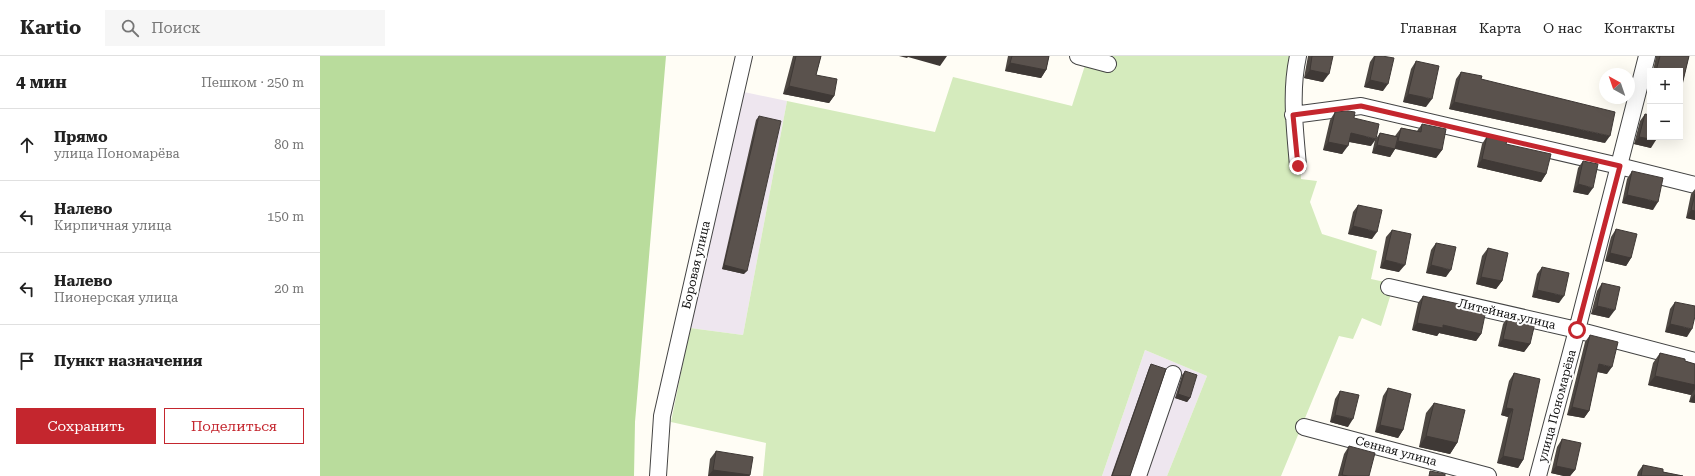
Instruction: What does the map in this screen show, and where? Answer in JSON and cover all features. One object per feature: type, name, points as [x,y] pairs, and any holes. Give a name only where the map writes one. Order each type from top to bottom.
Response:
[{"type":"street","name":"Боровая улица","points":[[658,476],[662,416],[744,56]]},
{"type":"street","points":[[1078,56],[1108,64]]},
{"type":"street","points":[[1298,56],[1294,72],[1293,115],[1298,166]]},
{"type":"street","name":"улица Пономарёва","points":[[1538,476],[1620,166],[1646,56]]},
{"type":"street","points":[[1293,115],[1361,106],[1620,166],[1695,185]]},
{"type":"street","name":"Литейная улица","points":[[1389,287],[1577,330],[1695,361]]},
{"type":"street","points":[[1138,476],[1173,374]]},
{"type":"street","name":"Сенная улица","points":[[1304,427],[1488,476]]},
{"type":"shaded area","points":[[744,92],[787,101],[743,335],[690,328]]},
{"type":"shaded area","points":[[1145,350],[1207,376],[1167,476],[1102,476]]},
{"type":"green space","points":[[320,56],[666,56],[635,422],[634,476],[320,476]]},
{"type":"green space","points":[[1088,56],[1295,56],[1301,179],[1317,181],[1310,202],[1322,234],[1377,251],[1371,279],[1394,284],[1381,326],[1362,318],[1353,339],[1339,336],[1281,476],[1167,476],[1207,376],[1145,350],[1102,476],[763,476],[766,443],[671,422],[690,328],[743,335],[787,101],[935,132],[953,77],[1072,106]]},
{"type":"building","points":[[796,56],[821,56],[816,75],[837,79],[834,96],[789,86]]},
{"type":"building","points":[[1012,56],[1049,56],[1046,70],[1010,63]]},
{"type":"building","points":[[1312,56],[1333,56],[1329,74],[1310,70]]},
{"type":"building","points":[[1375,56],[1394,58],[1388,84],[1370,80]]},
{"type":"building","points":[[1660,56],[1689,56],[1683,81],[1683,68],[1657,68]]},
{"type":"building","points":[[1416,61],[1439,66],[1432,99],[1408,94]]},
{"type":"building","points":[[1461,72],[1482,76],[1481,79],[1615,112],[1610,136],[1454,102]]},
{"type":"building","points":[[1335,112],[1355,112],[1354,118],[1379,124],[1376,139],[1351,133],[1348,146],[1328,142]]},
{"type":"building","points":[[1645,114],[1647,114],[1647,138],[1639,137]]},
{"type":"building","points":[[759,116],[781,121],[747,271],[724,265]]},
{"type":"building","points":[[1422,124],[1446,129],[1442,150],[1398,141],[1401,128],[1421,132]]},
{"type":"building","points":[[1380,133],[1398,137],[1395,149],[1377,145]]},
{"type":"building","points":[[1487,136],[1507,141],[1506,144],[1551,154],[1546,174],[1482,159]]},
{"type":"building","points":[[1583,161],[1598,164],[1593,188],[1578,184]]},
{"type":"building","points":[[1632,171],[1663,178],[1658,202],[1627,195]]},
{"type":"building","points":[[1695,194],[1695,211],[1691,210]]},
{"type":"building","points":[[1358,205],[1382,210],[1377,232],[1353,226]]},
{"type":"building","points":[[1616,229],[1637,234],[1631,258],[1610,253]]},
{"type":"building","points":[[1392,230],[1411,234],[1405,265],[1385,260]]},
{"type":"building","points":[[1436,243],[1456,247],[1451,270],[1431,265]]},
{"type":"building","points":[[1488,248],[1508,253],[1502,281],[1481,277]]},
{"type":"building","points":[[1542,267],[1569,273],[1564,296],[1537,290]]},
{"type":"building","points":[[1602,283],[1620,287],[1615,310],[1597,306]]},
{"type":"building","points":[[1423,296],[1486,310],[1481,334],[1443,325],[1443,328],[1417,323]]},
{"type":"building","points":[[1675,302],[1695,306],[1695,316],[1692,329],[1670,324]]},
{"type":"building","points":[[1508,317],[1535,323],[1530,344],[1503,339]]},
{"type":"building","points":[[1590,335],[1618,342],[1612,367],[1599,364],[1589,411],[1572,407]]},
{"type":"building","points":[[1660,353],[1685,359],[1685,361],[1695,364],[1695,385],[1655,376]]},
{"type":"building","points":[[1151,364],[1166,369],[1130,476],[1112,476]]},
{"type":"building","points":[[1185,371],[1197,375],[1190,398],[1178,394]]},
{"type":"building","points":[[1514,373],[1540,379],[1523,460],[1503,456],[1513,409],[1506,408]]},
{"type":"building","points":[[1388,388],[1411,394],[1403,430],[1380,425]]},
{"type":"building","points":[[1340,391],[1359,395],[1353,419],[1335,415]]},
{"type":"building","points":[[1434,403],[1465,410],[1457,443],[1426,436]]},
{"type":"building","points":[[1562,439],[1581,443],[1575,470],[1556,466]]},
{"type":"building","points":[[1349,446],[1375,453],[1369,476],[1342,475]]},
{"type":"building","points":[[716,451],[753,457],[750,475],[713,470]]},
{"type":"building","points":[[1643,465],[1663,469],[1663,472],[1683,476],[1641,476]]},
{"type":"building","points":[[1430,471],[1445,474],[1445,476],[1429,476]]},
{"type":"route","points":[[1298,166],[1293,115],[1361,106],[1620,166],[1577,330]]}]
